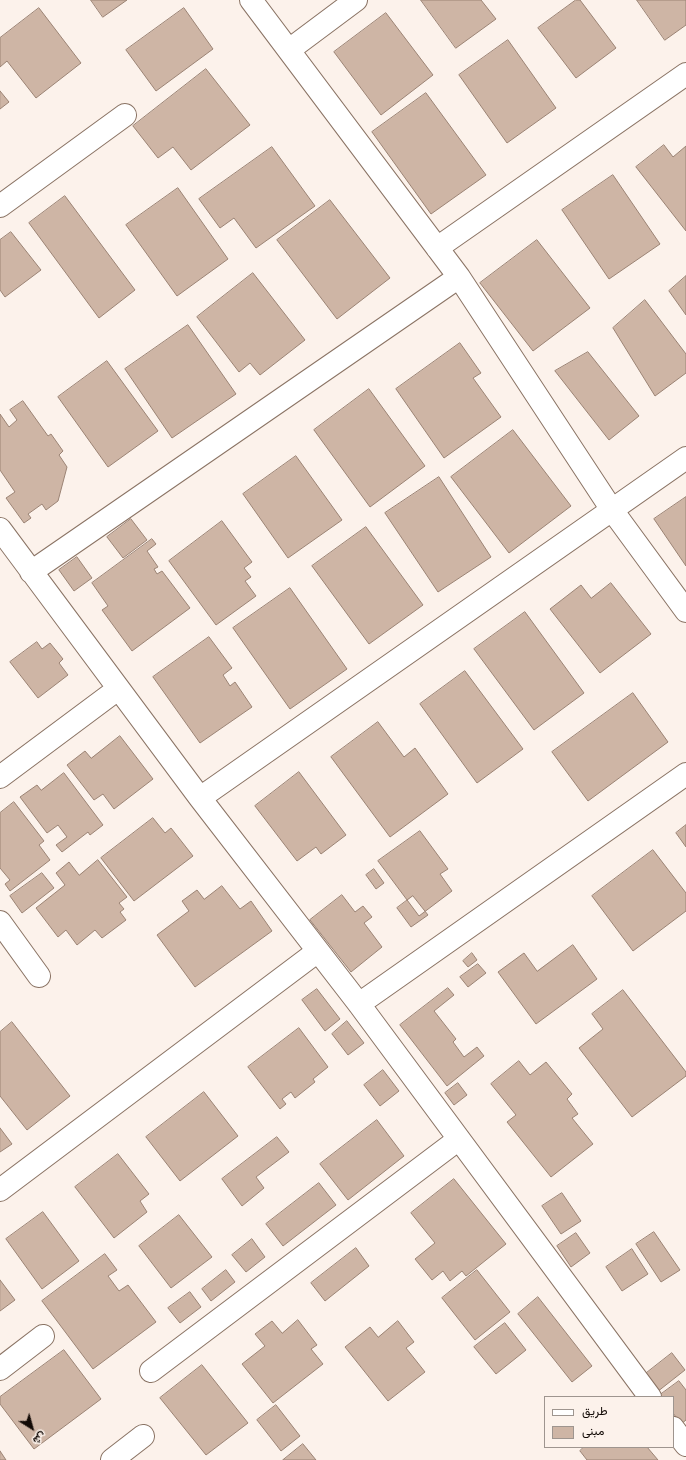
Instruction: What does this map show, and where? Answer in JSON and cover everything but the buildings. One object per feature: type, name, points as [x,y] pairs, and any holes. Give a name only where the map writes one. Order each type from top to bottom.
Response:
[{"type":"street","points":[[251,0],[459,277],[612,510],[686,611]]},
{"type":"street","points":[[289,50],[356,0]]},
{"type":"street","points":[[437,248],[686,74]]},
{"type":"street","points":[[0,206],[125,115]]},
{"type":"street","points":[[31,572],[459,277]]},
{"type":"street","points":[[200,798],[686,458]]},
{"type":"street","points":[[0,529],[200,798],[359,1004],[649,1396]]},
{"type":"street","points":[[0,777],[118,689]]},
{"type":"street","points":[[359,1004],[686,774]]},
{"type":"street","points":[[0,922],[39,976]]},
{"type":"street","points":[[0,1190],[318,951]]},
{"type":"street","points":[[151,1371],[459,1139]]},
{"type":"street","points":[[0,1369],[43,1336]]},
{"type":"street","points":[[674,1429],[686,1445]]},
{"type":"street","points":[[112,1460],[144,1436]]}]
